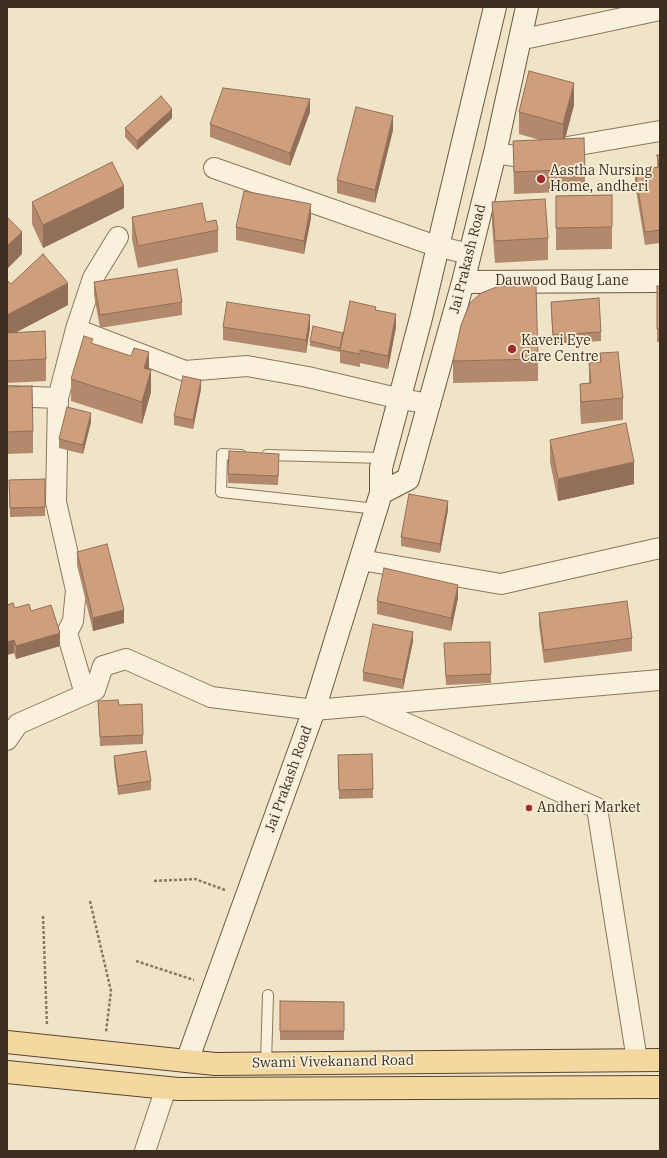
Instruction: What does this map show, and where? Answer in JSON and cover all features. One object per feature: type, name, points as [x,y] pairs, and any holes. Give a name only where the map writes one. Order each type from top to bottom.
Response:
[{"type":"main road","name":"Jai Prakash Road","points":[[186,1061],[314,710],[379,501],[381,468],[439,246],[495,7]]},
{"type":"main road","name":"Jai Prakash Road","points":[[379,501],[408,479],[463,282],[495,153],[526,7]]},
{"type":"main road","name":"Dauwood Baug Lane","points":[[463,282],[660,281]]},
{"type":"main road","name":"Swami Vivekanand Road","points":[[7,1042],[215,1064],[660,1060]]},
{"type":"main road","name":"Swami Vivekanand Road","points":[[7,1072],[166,1088],[660,1087]]},
{"type":"street","points":[[519,40],[660,10]]},
{"type":"street","points":[[495,153],[515,156],[660,131]]},
{"type":"street","points":[[214,168],[439,246],[469,254]]},
{"type":"street","points":[[85,694],[68,633],[73,621],[76,590],[56,502],[58,398],[76,329],[93,278],[118,237]]},
{"type":"street","points":[[76,329],[185,371],[247,366],[308,377],[400,399],[430,404]]},
{"type":"street","points":[[7,396],[58,398]]},
{"type":"street","points":[[360,560],[501,584],[660,548]]},
{"type":"street","points":[[7,740],[18,724],[95,690],[102,666],[126,659],[211,696],[314,710],[660,680]]},
{"type":"street","points":[[365,705],[597,808],[637,1060]]},
{"type":"street","points":[[145,1151],[166,1088]]},
{"type":"lane","points":[[379,501],[221,492],[222,454],[384,458]]},
{"type":"lane","points":[[266,1063],[268,995]]},
{"type":"path","points":[[154,881],[195,879],[230,892]]},
{"type":"path","points":[[90,901],[111,991],[104,1052]]},
{"type":"path","points":[[43,916],[47,1046]]},
{"type":"path","points":[[136,961],[214,986]]},
{"type":"building","points":[[529,71],[574,83],[563,124],[519,112]]},
{"type":"building","points":[[223,88],[310,99],[290,153],[210,124]]},
{"type":"building","points":[[161,96],[172,109],[137,141],[125,128]]},
{"type":"building","points":[[356,107],[393,116],[375,190],[337,180]]},
{"type":"building","points":[[584,138],[585,169],[514,172],[513,141]]},
{"type":"building","points":[[657,155],[660,155],[660,230],[645,232],[635,171],[659,167]]},
{"type":"building","points":[[112,162],[124,186],[43,225],[32,202]]},
{"type":"building","points":[[244,191],[311,204],[304,241],[236,227]]},
{"type":"building","points":[[612,195],[612,227],[556,228],[556,196]]},
{"type":"building","points":[[545,199],[548,238],[495,241],[492,202]]},
{"type":"building","points":[[202,203],[206,222],[216,220],[218,230],[138,246],[132,217]]},
{"type":"building","points":[[7,217],[22,232],[7,246]]},
{"type":"building","points":[[43,254],[68,283],[7,315],[7,280],[11,284]]},
{"type":"building","points":[[177,269],[182,302],[100,315],[94,282]]},
{"type":"building","points":[[536,285],[538,359],[453,361],[461,325],[470,303],[481,293],[499,286]]},
{"type":"building","points":[[657,286],[660,286],[660,329],[657,329]]},
{"type":"building","points":[[599,298],[601,332],[553,335],[551,302]]},
{"type":"building","points":[[350,301],[376,307],[375,310],[396,314],[388,356],[360,350],[360,354],[340,350]]},
{"type":"building","points":[[227,302],[310,315],[306,340],[223,327]]},
{"type":"building","points":[[313,326],[343,333],[340,348],[310,341]]},
{"type":"building","points":[[45,331],[46,359],[7,361],[7,333]]},
{"type":"building","points":[[84,336],[93,339],[91,343],[131,356],[134,348],[149,352],[144,368],[151,370],[142,402],[71,379]]},
{"type":"building","points":[[618,352],[623,398],[581,402],[580,384],[591,383],[589,363],[601,362],[600,353]]},
{"type":"building","points":[[183,376],[201,380],[193,420],[174,416]]},
{"type":"building","points":[[32,386],[33,431],[7,432],[7,387]]},
{"type":"building","points":[[67,407],[91,413],[83,445],[59,439]]},
{"type":"building","points":[[626,423],[634,462],[558,479],[550,440]]},
{"type":"building","points":[[229,451],[279,454],[278,476],[228,474]]},
{"type":"building","points":[[45,479],[45,507],[10,508],[9,480]]},
{"type":"building","points":[[409,494],[448,501],[440,544],[401,537]]},
{"type":"building","points":[[107,544],[124,610],[93,618],[77,552]]},
{"type":"building","points":[[384,568],[458,585],[451,618],[377,601]]},
{"type":"building","points":[[627,601],[632,638],[544,650],[539,613]]},
{"type":"building","points":[[13,603],[15,608],[29,604],[31,611],[51,605],[60,633],[16,646],[14,640],[7,642],[7,605]]},
{"type":"building","points":[[373,624],[413,632],[403,680],[363,672]]},
{"type":"building","points":[[490,642],[491,674],[446,676],[444,643]]},
{"type":"building","points":[[118,700],[119,705],[142,704],[143,735],[100,737],[98,701]]},
{"type":"building","points":[[146,751],[151,781],[118,786],[114,756]]},
{"type":"building","points":[[372,754],[373,789],[339,790],[338,755]]},
{"type":"building","points":[[280,1001],[344,1002],[344,1031],[280,1031]]},
{"type":"place","name":"Aastha Nursing Home, andheri","points":[[541,179]]},
{"type":"place","name":"Kaveri Eye Care Centre","points":[[512,349]]},
{"type":"place","name":"Andheri Market","points":[[529,808]]}]
